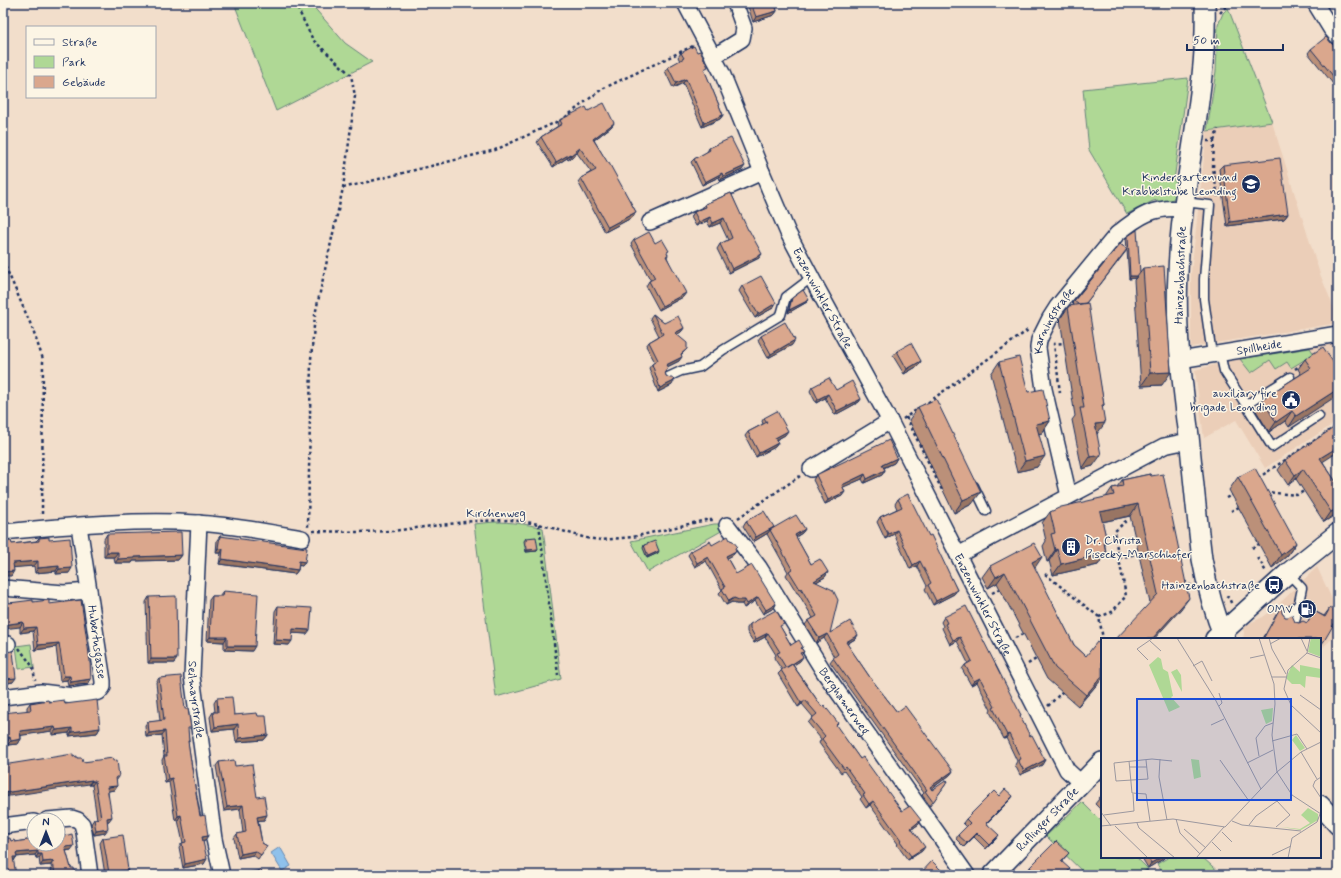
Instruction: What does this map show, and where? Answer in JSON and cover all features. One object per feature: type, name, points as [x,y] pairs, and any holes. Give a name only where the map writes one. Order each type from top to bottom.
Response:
[{"type":"street","name":"Enzenwinkler Straße","points":[[685,3],[722,73],[788,233],[811,278],[891,423],[1068,770],[1082,784]]},
{"type":"street","points":[[714,57],[742,39],[744,28],[735,3]]},
{"type":"street","name":"Hainzenbachstraße","points":[[1205,3],[1205,59],[1180,236],[1177,293],[1180,360],[1202,559],[1221,636]]},
{"type":"street","points":[[1315,3],[1338,37]]},
{"type":"street","points":[[650,222],[762,172]]},
{"type":"street","name":"Karningstraße","points":[[1069,496],[1044,389],[1038,348],[1039,340],[1056,307],[1117,234],[1129,224],[1144,215],[1159,209],[1184,205]]},
{"type":"street","name":"Spillheide","points":[[1180,360],[1338,334]]},
{"type":"street","points":[[811,469],[891,423]]},
{"type":"street","points":[[958,555],[1164,446],[1189,442]]},
{"type":"street","points":[[3,532],[130,522],[199,523],[305,534]]},
{"type":"street","name":"Seilmayrstraße","points":[[199,523],[192,676],[214,839],[222,875]]},
{"type":"street","name":"Berghamerweg","points":[[728,525],[759,567],[817,663],[967,875]]},
{"type":"street","name":"Hubertusgasse","points":[[3,697],[41,692],[73,696],[99,692],[102,687],[103,681],[79,526]]},
{"type":"street","points":[[1221,636],[1288,573],[1338,533]]},
{"type":"street","name":"Hubertusgasse","points":[[3,588],[64,593],[89,591]]},
{"type":"street","name":"Ruflinger Straße","points":[[993,875],[1101,763]]},
{"type":"street","points":[[1321,806],[1338,825]]},
{"type":"street","points":[[66,818],[72,818],[78,820],[82,824],[90,875]]},
{"type":"street","points":[[3,826],[26,823]]},
{"type":"lane","points":[[1184,205],[1210,205],[1204,279],[1204,299],[1216,354],[1224,371],[1272,447],[1319,416]]},
{"type":"lane","points":[[668,377],[681,371],[700,367],[723,350],[781,315],[786,297],[811,278]]},
{"type":"lane","points":[[1246,405],[1290,377]]},
{"type":"lane","points":[[970,478],[986,512]]},
{"type":"lane","points":[[1288,573],[1302,588],[1295,622]]},
{"type":"lane","points":[[1284,616],[1298,605]]},
{"type":"path","points":[[295,3],[313,40],[351,75],[355,96],[342,188],[313,336],[305,534]]},
{"type":"path","points":[[1218,18],[1229,3]]},
{"type":"path","points":[[342,188],[495,150],[563,119],[602,89],[705,40]]},
{"type":"path","points":[[1210,205],[1218,201],[1213,168],[1214,141],[1218,129]]},
{"type":"path","points":[[1204,141],[1214,141]]},
{"type":"path","points":[[3,261],[31,325],[43,359],[42,511],[44,528]]},
{"type":"path","points":[[891,423],[957,382],[1027,332],[1032,326]]},
{"type":"path","points":[[1054,344],[1064,343]]},
{"type":"path","points":[[1298,366],[1309,360]]},
{"type":"path","points":[[1252,482],[1338,425]]},
{"type":"path","points":[[1327,432],[1330,436]]},
{"type":"path","points":[[1308,444],[1311,448]]},
{"type":"path","points":[[1293,454],[1296,458]]},
{"type":"path","points":[[728,525],[811,469]]},
{"type":"path","points":[[1255,474],[1258,478]]},
{"type":"path","points":[[1264,492],[1297,495],[1304,490]]},
{"type":"path","points":[[1226,498],[1232,495]]},
{"type":"path","points":[[1231,511],[1239,507]]},
{"type":"path","name":"Kirchenweg","points":[[305,534],[392,531],[473,521],[512,520],[540,524],[586,538],[601,540],[633,537],[713,519],[720,520],[728,525]]},
{"type":"path","points":[[1099,617],[1112,612],[1126,596],[1114,532],[1128,520]]},
{"type":"path","points":[[540,524],[558,675]]},
{"type":"path","points":[[1252,548],[1259,544]]},
{"type":"path","points":[[1119,558],[1136,554]]},
{"type":"path","points":[[1257,558],[1268,576]]},
{"type":"path","points":[[1045,574],[1099,617],[1103,638]]},
{"type":"path","points":[[1182,579],[1190,586],[1196,588],[1194,583]]},
{"type":"path","points":[[989,595],[1000,589]]},
{"type":"path","points":[[1012,640],[1023,634]]},
{"type":"path","points":[[6,644],[20,648],[33,667],[36,688],[41,692]]},
{"type":"path","points":[[1025,665],[1036,659]]},
{"type":"path","points":[[1043,700],[1047,707],[1062,692]]},
{"type":"shaded area","points":[[1272,122],[1320,274],[1338,318],[1338,323],[1191,347],[1191,273],[1207,131]]},
{"type":"shaded area","points":[[1338,343],[1338,421],[1265,468],[1236,420],[1204,438],[1195,370],[1240,358]]},
{"type":"shaded area","name":"OMV","points":[[1317,567],[1338,612],[1338,633],[1321,649],[1321,638],[1243,638],[1243,629],[1250,623],[1263,617],[1271,611],[1272,612],[1279,607],[1278,605]]},
{"type":"green space","points":[[234,3],[310,3],[345,43],[372,62],[276,111]]},
{"type":"green space","points":[[1228,8],[1272,122],[1207,131],[1216,71],[1218,25],[1223,13]]},
{"type":"green space","points":[[1188,78],[1174,181],[1181,180],[1177,194],[1169,201],[1158,205],[1158,200],[1153,201],[1127,214],[1089,150],[1083,89]]},
{"type":"green space","points":[[1310,348],[1314,354],[1291,368],[1287,362],[1276,369],[1270,360],[1251,373],[1240,359]]},
{"type":"green space","points":[[507,522],[543,528],[561,679],[496,697],[474,524]]},
{"type":"green space","points":[[720,524],[725,529],[648,572],[631,541]]},
{"type":"green space","points":[[31,644],[34,667],[19,669],[16,646]]},
{"type":"green space","points":[[1082,802],[1101,821],[1101,858],[1137,858],[1148,869],[1137,875],[1086,875],[1046,836]]},
{"type":"green space","points":[[1167,858],[1203,858],[1222,875],[1164,875],[1157,864]]},
{"type":"water","points":[[280,847],[291,866],[282,871],[271,853]]},
{"type":"building","points":[[751,3],[775,3],[777,11],[756,17]]},
{"type":"building","points":[[1326,37],[1338,51],[1338,82],[1311,49]]},
{"type":"building","points":[[694,46],[697,52],[700,51],[708,67],[704,69],[723,115],[704,123],[686,79],[676,83],[668,67],[684,58],[681,53]]},
{"type":"building","points":[[604,103],[614,123],[593,139],[609,163],[636,212],[608,227],[581,178],[596,170],[580,148],[571,155],[570,154],[556,162],[541,137],[562,124],[560,120],[586,107],[588,111]]},
{"type":"building","points":[[731,138],[745,166],[723,176],[722,173],[705,182],[694,159],[710,150],[709,148]]},
{"type":"building","name":"Kindergarten und Krabbelstube Leonding","points":[[1280,158],[1288,214],[1230,222],[1223,165]]},
{"type":"building","points":[[731,193],[748,230],[762,254],[732,269],[720,244],[732,238],[724,218],[713,223],[710,217],[699,222],[694,212],[706,207],[705,204]]},
{"type":"building","points":[[1137,230],[1140,272],[1137,276],[1130,276],[1128,236]]},
{"type":"building","points":[[649,232],[655,243],[662,239],[669,251],[667,252],[668,255],[666,256],[686,293],[662,306],[649,281],[655,278],[634,240]]},
{"type":"building","points":[[1120,244],[1127,249],[1086,303],[1078,304],[1074,301]]},
{"type":"building","points":[[1164,266],[1171,372],[1150,373],[1143,268]]},
{"type":"building","points":[[761,276],[776,303],[758,314],[742,286]]},
{"type":"building","points":[[803,290],[809,300],[789,310],[792,298]]},
{"type":"building","points":[[1088,303],[1104,405],[1102,405],[1105,423],[1095,424],[1101,455],[1090,457],[1080,408],[1084,408],[1068,307]]},
{"type":"building","points":[[653,314],[664,323],[678,316],[684,328],[675,333],[687,343],[687,349],[681,354],[682,357],[666,365],[668,368],[665,372],[666,376],[673,378],[674,381],[660,388],[652,364],[658,360],[649,342],[663,334]]},
{"type":"building","points":[[785,322],[795,340],[771,354],[761,336]]},
{"type":"building","points":[[911,343],[921,361],[907,369],[897,351]]},
{"type":"building","points":[[1323,347],[1338,368],[1338,389],[1296,416],[1292,411],[1276,422],[1262,399],[1311,368],[1305,359]]},
{"type":"building","points":[[1019,357],[1028,392],[1043,389],[1050,421],[1036,424],[1045,456],[1025,461],[999,362]]},
{"type":"building","points":[[829,378],[836,390],[852,381],[861,399],[837,411],[828,394],[818,399],[812,387]]},
{"type":"building","points":[[936,399],[981,492],[963,500],[918,407]]},
{"type":"building","points":[[777,411],[788,431],[775,438],[778,443],[759,453],[748,432],[767,422],[764,418]]},
{"type":"building","points":[[1338,425],[1338,447],[1320,458],[1338,485],[1338,508],[1331,512],[1303,469],[1295,475],[1285,460]]},
{"type":"building","points":[[889,440],[897,458],[882,465],[885,470],[867,479],[865,474],[842,485],[845,492],[828,500],[816,475]]},
{"type":"building","points":[[1255,468],[1296,543],[1281,555],[1238,477]]},
{"type":"building","points":[[1150,474],[1151,476],[1163,474],[1189,598],[1153,638],[1117,638],[1158,594],[1138,504],[1100,512],[1106,537],[1103,538],[1106,553],[1061,564],[1057,549],[1055,550],[1051,534],[1055,533],[1050,512],[1061,507],[1114,495],[1112,488],[1123,486],[1122,480]]},
{"type":"building","points":[[908,494],[929,536],[931,535],[957,590],[936,601],[928,585],[931,583],[920,561],[913,565],[897,530],[888,534],[880,517],[902,507],[898,499]]},
{"type":"building","points":[[764,511],[774,527],[756,537],[746,521]]},
{"type":"building","points":[[796,515],[805,529],[795,535],[811,564],[820,559],[828,572],[814,581],[833,590],[838,600],[830,633],[850,621],[858,635],[846,642],[869,676],[897,712],[905,706],[953,771],[930,787],[932,790],[947,780],[948,781],[933,802],[925,791],[927,790],[833,658],[838,654],[827,634],[819,638],[808,621],[817,616],[801,588],[800,589],[789,571],[792,569],[770,530]]},
{"type":"building","points":[[181,532],[182,555],[118,559],[118,552],[107,552],[107,534]]},
{"type":"building","points":[[220,536],[307,548],[305,562],[299,561],[298,570],[222,559],[223,549],[218,548]]},
{"type":"building","points":[[728,536],[737,546],[735,548],[736,551],[726,556],[736,574],[752,565],[776,604],[766,610],[758,597],[747,604],[745,600],[734,598],[729,601],[722,589],[725,587],[708,557],[697,563],[691,551],[710,541],[712,545]]},
{"type":"building","points":[[49,537],[49,540],[70,538],[72,568],[59,569],[59,566],[38,568],[38,561],[13,563],[14,571],[3,572],[3,542],[11,541],[12,544],[39,541],[39,538]]},
{"type":"building","points":[[536,537],[538,549],[527,550],[526,538]]},
{"type":"building","points":[[655,541],[659,551],[648,556],[644,545]]},
{"type":"building","points":[[1034,543],[1042,557],[1032,562],[1074,645],[1086,656],[1097,642],[1101,645],[1101,677],[1086,695],[1055,668],[1005,572],[996,577],[990,566]]},
{"type":"building","points":[[223,591],[258,594],[255,646],[227,646],[227,637],[210,637],[212,596],[222,596]]},
{"type":"building","points":[[8,596],[9,603],[49,600],[49,604],[81,600],[90,661],[91,679],[71,682],[70,676],[64,676],[59,643],[38,645],[36,627],[24,628],[23,622],[3,625],[3,597]]},
{"type":"building","points":[[176,596],[177,659],[151,659],[149,597]]},
{"type":"building","points":[[278,606],[312,608],[310,630],[293,629],[292,641],[276,640]]},
{"type":"building","points":[[966,606],[1021,715],[1020,716],[1030,736],[1032,735],[1045,760],[1024,771],[1018,760],[1021,759],[1009,734],[1007,735],[993,708],[995,707],[980,678],[974,681],[965,665],[972,661],[960,637],[953,640],[945,624],[947,623],[944,617]]},
{"type":"building","points":[[1280,608],[1282,609],[1282,613],[1285,617],[1292,615],[1295,622],[1299,623],[1303,621],[1307,623],[1314,611],[1325,617],[1330,608],[1338,613],[1338,617],[1321,645],[1321,638],[1264,638]]},
{"type":"building","points":[[776,610],[784,624],[780,626],[791,645],[799,640],[803,647],[801,648],[804,652],[800,653],[803,657],[786,668],[777,653],[780,652],[768,633],[756,639],[750,628],[750,624]]},
{"type":"building","points":[[13,651],[16,678],[5,679],[5,677],[3,677],[3,652]]},
{"type":"building","points":[[792,664],[822,707],[824,705],[838,723],[836,725],[860,759],[863,757],[902,811],[910,806],[921,820],[911,828],[925,847],[911,856],[873,801],[869,804],[863,795],[865,794],[846,767],[844,769],[822,739],[825,736],[811,719],[817,714],[805,700],[801,703],[781,670]]},
{"type":"building","points":[[181,676],[185,709],[188,709],[191,728],[188,728],[188,741],[193,775],[200,816],[205,815],[208,836],[202,837],[207,859],[185,864],[182,843],[186,842],[181,815],[178,816],[172,778],[168,779],[164,756],[167,756],[165,731],[149,733],[148,722],[164,720],[159,678]]},
{"type":"building","points":[[232,697],[234,715],[257,713],[258,716],[266,716],[268,735],[239,738],[238,724],[215,727],[213,712],[218,712],[217,698]]},
{"type":"building","points":[[48,700],[49,702],[64,700],[65,704],[97,700],[100,728],[72,732],[72,728],[56,730],[55,727],[20,731],[21,739],[11,741],[10,737],[3,738],[3,713],[31,710],[30,703]]},
{"type":"building","points":[[73,754],[73,757],[77,756],[77,758],[82,758],[83,762],[113,758],[113,761],[117,760],[119,777],[116,777],[117,786],[107,787],[112,817],[107,818],[108,829],[96,831],[94,819],[101,818],[95,781],[92,780],[3,793],[3,765]]},
{"type":"building","points":[[234,760],[235,766],[252,764],[257,797],[264,796],[267,815],[257,817],[262,843],[267,846],[261,855],[255,851],[241,854],[237,834],[246,832],[243,805],[227,807],[219,762]]},
{"type":"building","points":[[1005,789],[1013,796],[986,823],[999,835],[989,845],[977,833],[967,843],[958,835],[970,823],[966,819],[994,791],[999,796]]},
{"type":"building","points":[[72,834],[74,846],[66,847],[66,836]]},
{"type":"building","points":[[123,835],[128,870],[109,873],[103,838]]},
{"type":"building","points":[[10,838],[11,841],[14,840],[15,842],[26,840],[27,852],[16,853],[17,857],[13,857],[16,875],[3,875],[3,839]]},
{"type":"building","points":[[1056,841],[1069,853],[1061,861],[1070,869],[1064,875],[1059,875],[1055,871],[1051,875],[1048,875],[1044,871],[1041,875],[1038,875],[1030,867]]},
{"type":"building","points":[[66,850],[71,868],[74,868],[75,875],[55,875],[53,861],[43,862],[42,854],[38,854],[38,852],[66,852]]},
{"type":"building","points":[[1148,858],[1160,858],[1151,863]]},
{"type":"building","points":[[932,861],[946,875],[920,874]]},
{"type":"building","points":[[261,870],[262,875],[242,875],[242,874]]},
{"type":"building","points":[[1147,870],[1150,875],[1140,875]]},
{"type":"place","name":"Kindergarten und Krabbelstube Leonding","points":[[1251,184]]},
{"type":"place","name":"auxiliary fire brigade Leonding","points":[[1291,400]]},
{"type":"place","name":"Dr. Christa Pisecky-Marschhofer","points":[[1071,547]]},
{"type":"place","name":"Hainzenbachstraße","points":[[1274,585]]},
{"type":"place","name":"OMV","points":[[1307,609]]}]
